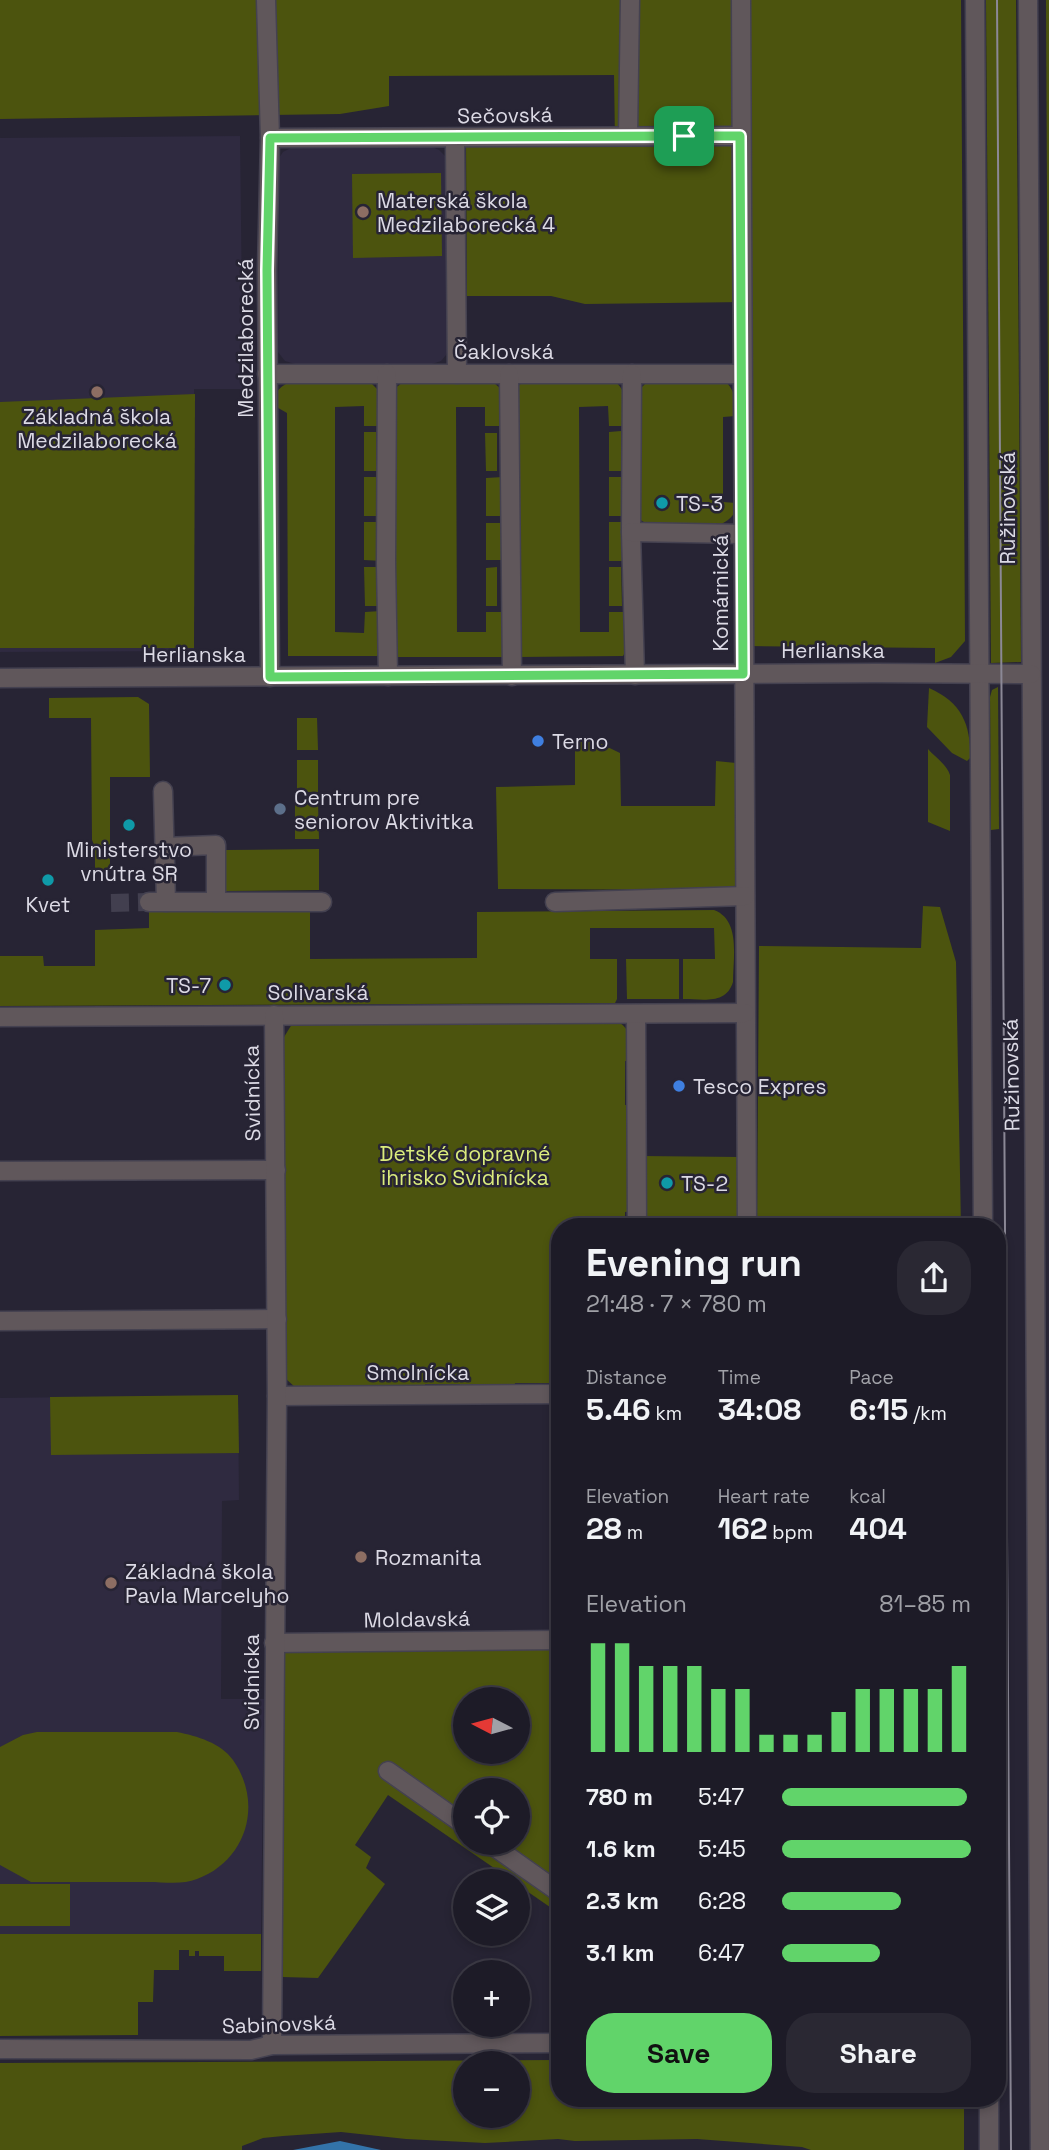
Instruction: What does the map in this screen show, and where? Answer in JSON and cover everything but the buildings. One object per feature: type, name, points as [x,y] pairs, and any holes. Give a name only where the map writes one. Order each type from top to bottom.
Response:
[{"type":"street","name":"Medzilaborecká","points":[[266,0],[270,138],[267,374],[270,677]]},
{"type":"street","points":[[628,136],[630,0]]},
{"type":"street","name":"Komárnická","points":[[741,0],[747,1218]]},
{"type":"street","name":"Ružinovská","points":[[975,0],[984,1218]]},
{"type":"street","name":"Ružinovská","points":[[1028,0],[1031,674],[1041,997],[1041,2150]]},
{"type":"street","name":"Sečovská","points":[[270,138],[740,136]]},
{"type":"street","points":[[455,139],[457,374]]},
{"type":"street","name":"Čaklovská","points":[[267,374],[741,374]]},
{"type":"street","points":[[387,374],[388,676]]},
{"type":"street","points":[[509,374],[512,676]]},
{"type":"street","points":[[632,374],[631,532],[635,675]]},
{"type":"street","points":[[631,532],[742,534]]},
{"type":"street","name":"Herlianska","points":[[0,678],[1031,674]]},
{"type":"street","points":[[163,791],[164,847],[157,902],[322,902]]},
{"type":"street","points":[[164,847],[216,845],[216,902]]},
{"type":"street","points":[[555,902],[745,896]]},
{"type":"street","name":"Solivarská","points":[[0,1017],[745,1013]]},
{"type":"street","points":[[636,1014],[637,1218]]},
{"type":"street","name":"Svidnícka","points":[[272,2045],[279,1015]]},
{"type":"street","name":"Svidnícka","points":[[0,1171],[276,1170]]},
{"type":"street","points":[[0,1321],[277,1319]]},
{"type":"street","name":"Smolnícka","points":[[277,1396],[551,1394]]},
{"type":"street","name":"Moldavská","points":[[274,1643],[551,1640]]},
{"type":"street","points":[[388,1771],[453,1817]]},
{"type":"street","points":[[506,1855],[551,1887]]},
{"type":"street","name":"Sabinovská","points":[[0,2049],[251,2050],[272,2045],[551,2043]]},
{"type":"street","points":[[989,2107],[989,2150]]},
{"type":"shaded area","name":"Základná škola Medzilaborecká","points":[[240,136],[243,389],[194,389],[194,651],[0,652],[0,138]]},
{"type":"shaded area","name":"Materská škola Medzilaborecká 4","points":[[430,146],[446,157],[448,167],[449,346],[446,355],[441,361],[432,364],[295,364],[285,361],[278,352],[279,158],[283,152],[301,147]]},
{"type":"shaded area","name":"Základná škola Pavla Marcelyho","points":[[238,1395],[239,1500],[222,1501],[221,1699],[264,1699],[261,1934],[0,1934],[0,1398]]},
{"type":"green space","points":[[0,0],[961,0],[965,641],[951,657],[935,663],[935,648],[750,646],[746,302],[585,304],[551,296],[467,296],[466,142],[615,141],[614,75],[389,76],[389,106],[340,114],[0,119]]},
{"type":"green space","points":[[986,0],[1016,0],[1021,662],[991,663]]},
{"type":"green space","points":[[1046,0],[1049,0],[1049,575]]},
{"type":"green space","points":[[441,173],[442,256],[353,258],[352,174]]},
{"type":"green space","points":[[296,379],[370,382],[378,390],[382,426],[364,426],[364,406],[335,407],[335,632],[364,633],[365,612],[381,611],[380,651],[377,656],[288,656],[287,413],[273,405],[275,395],[280,389]]},
{"type":"green space","points":[[612,380],[624,394],[626,426],[609,426],[608,406],[579,407],[580,632],[609,632],[609,612],[627,612],[628,647],[623,656],[518,657],[515,391],[526,381]]},
{"type":"green space","points":[[648,381],[726,382],[732,390],[736,416],[723,417],[723,502],[736,503],[736,507],[734,514],[723,523],[647,524],[639,519],[638,391]]},
{"type":"green space","points":[[403,382],[494,383],[501,389],[503,426],[485,426],[485,407],[456,407],[457,632],[486,632],[486,612],[503,612],[502,657],[395,657],[393,390]]},
{"type":"green space","points":[[195,394],[194,648],[0,648],[0,402]]},
{"type":"green space","points":[[621,431],[621,471],[609,471],[609,432]]},
{"type":"green space","points":[[364,432],[376,432],[376,471],[364,471]]},
{"type":"green space","points":[[485,433],[497,433],[497,471],[486,471]]},
{"type":"green space","points":[[364,477],[381,477],[381,516],[364,516]]},
{"type":"green space","points":[[503,477],[503,516],[486,516],[486,478]]},
{"type":"green space","points":[[609,477],[626,477],[627,516],[609,516]]},
{"type":"green space","points":[[364,522],[381,522],[382,561],[364,560]]},
{"type":"green space","points":[[609,522],[627,522],[627,561],[609,561]]},
{"type":"green space","points":[[486,523],[503,523],[503,560],[486,560]]},
{"type":"green space","points":[[364,567],[377,567],[377,606],[365,606]]},
{"type":"green space","points":[[497,567],[497,606],[486,606],[486,568]]},
{"type":"green space","points":[[609,567],[621,567],[622,606],[609,606]]},
{"type":"green space","points":[[998,687],[999,829],[991,830],[990,697],[992,690]]},
{"type":"green space","points":[[929,688],[949,700],[962,716],[969,735],[970,758],[967,761],[952,753],[927,727]]},
{"type":"green space","points":[[138,697],[149,704],[150,777],[110,777],[110,872],[95,872],[95,847],[92,840],[91,718],[49,718],[49,698]]},
{"type":"green space","points":[[297,718],[317,718],[318,750],[297,750]]},
{"type":"green space","points":[[575,737],[593,740],[620,753],[621,806],[715,806],[716,761],[736,763],[737,890],[498,889],[496,787],[575,785]]},
{"type":"green space","points":[[928,749],[944,764],[950,775],[950,831],[928,822]]},
{"type":"green space","points":[[297,760],[318,760],[318,792],[297,792]]},
{"type":"green space","points":[[295,803],[318,804],[319,839],[295,839]]},
{"type":"green space","points":[[319,849],[319,890],[225,891],[225,850]]},
{"type":"green space","points":[[923,906],[940,907],[956,962],[961,1218],[757,1218],[759,946],[921,948]]},
{"type":"green space","points":[[310,910],[310,959],[477,958],[477,912],[714,910],[723,915],[732,931],[733,982],[730,989],[719,997],[706,1000],[683,999],[683,959],[715,959],[714,928],[590,928],[590,959],[617,959],[615,1003],[0,1006],[0,956],[43,956],[44,966],[95,966],[95,930],[149,928],[149,912]]},
{"type":"green space","points":[[626,959],[679,959],[679,999],[627,999]]},
{"type":"green space","name":"Detské dopravné ihrisko Svidnícka","points":[[302,1021],[618,1022],[626,1029],[633,1061],[625,1061],[625,1105],[633,1105],[634,1211],[625,1212],[625,1218],[551,1218],[551,1383],[515,1383],[514,1389],[461,1390],[460,1384],[425,1384],[425,1390],[296,1388],[285,1378],[281,1042],[292,1024]]},
{"type":"green space","points":[[641,1156],[740,1157],[740,1218],[641,1218]]},
{"type":"green space","points":[[238,1395],[239,1453],[51,1455],[50,1397]]},
{"type":"green space","points":[[551,1643],[551,1908],[530,1893],[530,1869],[496,1869],[475,1855],[530,1855],[530,1778],[453,1778],[453,1840],[388,1795],[355,1845],[371,1857],[366,1868],[385,1884],[318,1978],[282,1977],[284,1647]]},
{"type":"green space","points":[[37,1732],[177,1732],[215,1745],[233,1760],[247,1795],[245,1829],[238,1845],[228,1859],[214,1871],[192,1881],[180,1883],[31,1882],[0,1865],[0,1747],[23,1735]]},
{"type":"green space","points":[[0,1884],[70,1884],[70,1926],[0,1926]]},
{"type":"green space","points":[[0,1934],[261,1934],[261,1971],[224,1971],[224,1956],[199,1956],[199,1951],[195,1951],[195,1956],[189,1956],[189,1950],[179,1950],[179,1970],[154,1970],[153,2002],[138,2002],[138,2035],[0,2036]]},
{"type":"green space","points":[[530,2060],[551,2060],[551,2107],[964,2107],[964,2150],[811,2150],[802,2147],[697,2139],[558,2139],[485,2143],[341,2132],[263,2138],[242,2146],[242,2150],[0,2150],[0,2063],[453,2061],[453,2128],[530,2128]]},
{"type":"water","points":[[340,2141],[381,2150],[293,2150]]},
{"type":"tunnel","points":[[111,903],[149,902]]},
{"type":"tram line","points":[[997,0],[1005,1218]]},
{"type":"tram line","points":[[1006,1382],[1011,2150]]},
{"type":"place","name":"Materská škola Medzilaborecká 4","points":[[363,212]]},
{"type":"place","name":"Základná škola Medzilaborecká","points":[[97,392]]},
{"type":"place","name":"TS-3","points":[[662,503]]},
{"type":"place","name":"Terno","points":[[538,741]]},
{"type":"place","name":"Centrum pre seniorov Aktivitka","points":[[280,809]]},
{"type":"place","name":"Ministerstvo vnútra SR","points":[[129,825]]},
{"type":"place","name":"Kvet","points":[[48,880]]},
{"type":"place","name":"TS-7","points":[[225,985]]},
{"type":"place","name":"Tesco Expres","points":[[679,1086]]},
{"type":"place","name":"TS-2","points":[[667,1183]]},
{"type":"place","name":"Rozmanita","points":[[361,1557]]},
{"type":"place","name":"Základná škola Pavla Marcelyho","points":[[111,1583]]},
{"type":"route","points":[[684,136],[740,136],[743,674],[270,677],[267,270],[270,138],[684,136]]}]
